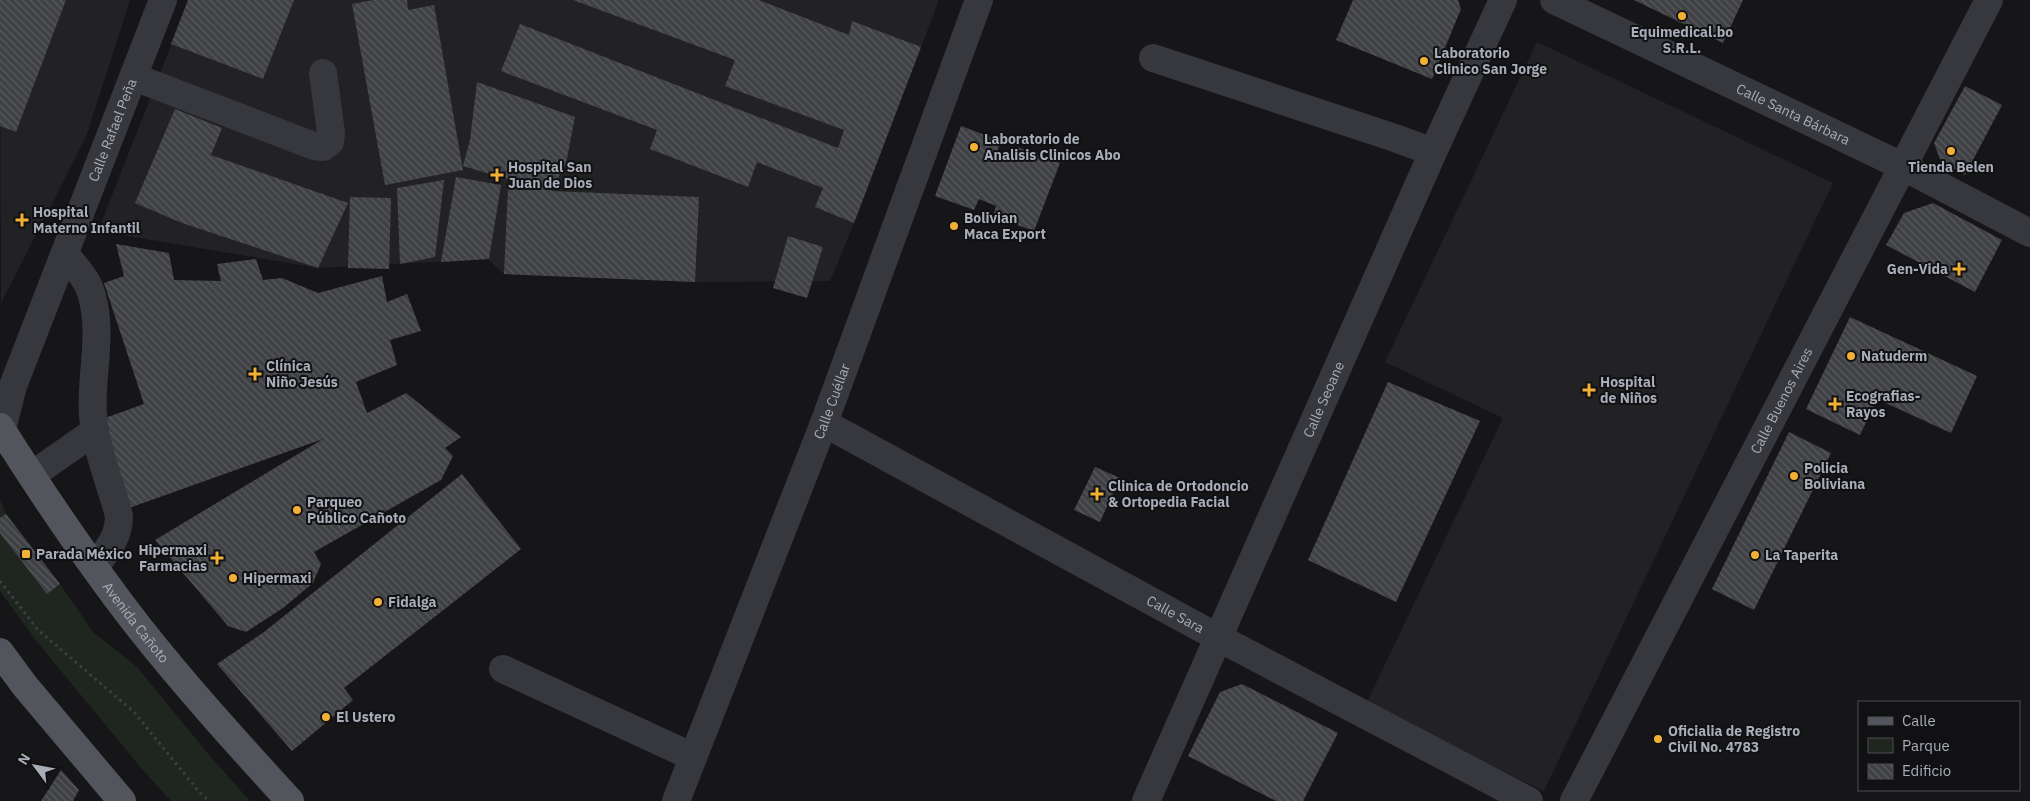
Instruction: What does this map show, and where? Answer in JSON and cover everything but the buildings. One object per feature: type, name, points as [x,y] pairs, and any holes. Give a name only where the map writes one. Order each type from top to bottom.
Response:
[{"type":"main road","name":"Avenida Cañoto","points":[[1,428],[67,529],[138,626],[208,710],[290,801]]},
{"type":"main road","points":[[0,652],[25,686],[122,801]]},
{"type":"street","name":"Calle Rafael Peña","points":[[1,428],[13,386],[163,0]]},
{"type":"street","name":"Calle Cuéllar","points":[[676,801],[824,423],[979,0]]},
{"type":"street","name":"Calle Seoane","points":[[1146,801],[1433,152],[1503,0]]},
{"type":"street","name":"Calle Santa Bárbara","points":[[1554,0],[1902,166],[2030,233]]},
{"type":"street","name":"Calle Buenos Aires","points":[[1574,801],[1989,0]]},
{"type":"street","points":[[1153,58],[1433,152]]},
{"type":"street","points":[[134,77],[314,146],[323,147],[330,142],[331,133],[323,73]]},
{"type":"street","points":[[65,253],[88,285],[95,308],[97,341],[92,390],[94,431],[119,516],[119,528],[115,540],[95,567]]},
{"type":"street","name":"Calle Sara","points":[[824,423],[1219,638],[1529,801]]},
{"type":"street","points":[[32,475],[94,431]]},
{"type":"street","points":[[503,669],[693,757]]},
{"type":"path","points":[[0,581],[38,630],[134,712],[200,793],[209,801]]},
{"type":"shaded area","name":"Hospital Materno Infantil","points":[[0,0],[130,0],[86,137],[1,303]]},
{"type":"shaded area","name":"Hospital San Juan de Dios","points":[[189,0],[939,0],[830,281],[695,282],[504,274],[488,259],[318,268],[98,231]]},
{"type":"shaded area","name":"Hospital de Niños","points":[[1537,42],[1833,183],[1544,791],[1365,706],[1503,418],[1385,362]]},
{"type":"green space","points":[[0,500],[6,514],[60,584],[93,632],[136,666],[210,756],[250,801],[171,801],[142,769],[38,643],[0,591]]},
{"type":"place","name":"Equimedical.bo S.R.L.","points":[[1682,16]]},
{"type":"place","name":"Laboratorio Clinico San Jorge","points":[[1424,61]]},
{"type":"place","name":"Laboratorio de Analisis Clinicos Abo","points":[[974,147]]},
{"type":"place","name":"Tienda Belen","points":[[1951,151]]},
{"type":"place","name":"Hospital San Juan de Dios","points":[[497,175]]},
{"type":"place","name":"Hospital Materno Infantil","points":[[22,220]]},
{"type":"place","name":"Bolivian Maca Export","points":[[954,226]]},
{"type":"place","name":"Gen-Vida","points":[[1959,269]]},
{"type":"place","name":"Natuderm","points":[[1851,356]]},
{"type":"place","name":"Clínica Niño Jesús","points":[[255,374]]},
{"type":"place","name":"Hospital de Niños","points":[[1589,390]]},
{"type":"place","name":"Ecografias- Rayos","points":[[1835,404]]},
{"type":"place","name":"Policia Boliviana","points":[[1794,476]]},
{"type":"place","name":"Clinica de Ortodoncio & Ortopedia Facial","points":[[1097,494]]},
{"type":"place","name":"Parqueo Público Cañoto","points":[[297,510]]},
{"type":"place","name":"Parada México","points":[[26,554]]},
{"type":"place","name":"La Taperita","points":[[1755,555]]},
{"type":"place","name":"Hipermaxi Farmacias","points":[[217,558]]},
{"type":"place","name":"Hipermaxi","points":[[233,578]]},
{"type":"place","name":"Fidalga","points":[[378,602]]},
{"type":"place","name":"El Ustero","points":[[326,717]]},
{"type":"place","name":"Oficialia de Registro Civil No. 4783","points":[[1658,739]]}]
